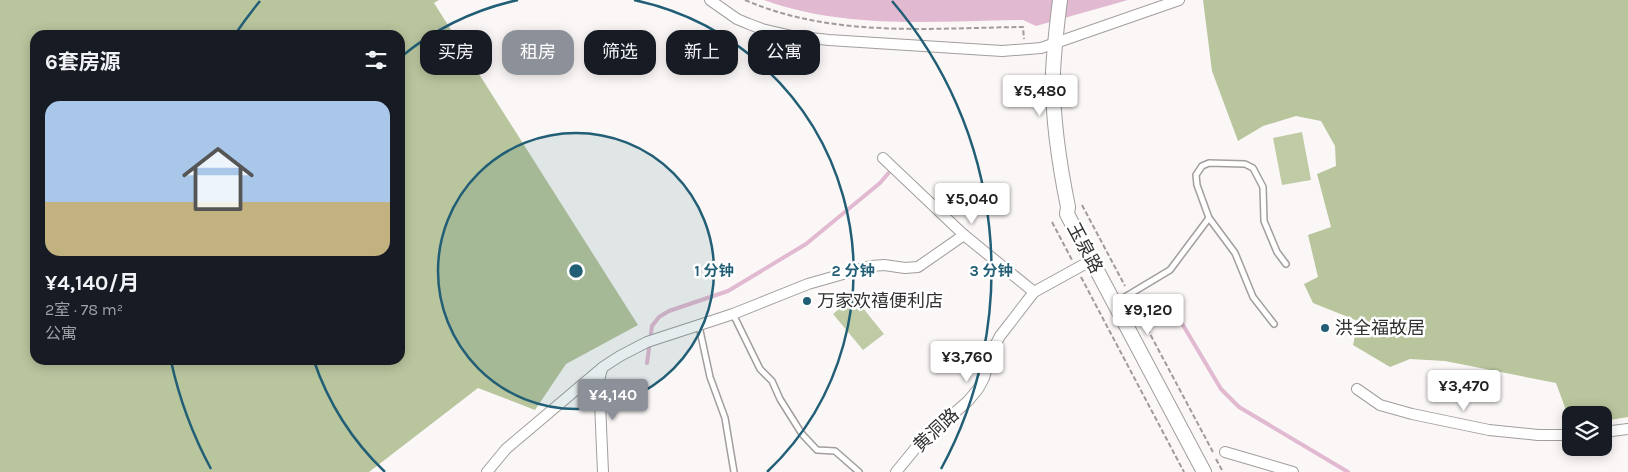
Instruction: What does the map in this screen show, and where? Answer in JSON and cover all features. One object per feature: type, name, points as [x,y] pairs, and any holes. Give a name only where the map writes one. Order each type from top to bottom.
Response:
[{"type":"street","points":[[710,0],[749,24],[792,36],[993,51],[1026,50],[1055,43],[1179,0]]},
{"type":"street","name":"玉泉路","points":[[1060,0],[1053,74],[1056,138],[1068,207],[1067,214],[1204,472]]},
{"type":"street","points":[[882,158],[964,235],[1034,292]]},
{"type":"street","points":[[487,472],[506,449],[603,367],[647,342],[733,314],[808,284],[871,266],[918,267],[964,235]]},
{"type":"street","name":"黄洞路","points":[[896,472],[919,444],[968,401],[978,389],[984,378],[991,353],[1000,336],[1034,292],[1092,260]]},
{"type":"street","points":[[603,367],[599,380],[603,472]]},
{"type":"street","points":[[1357,389],[1380,405],[1412,414],[1489,430],[1538,435],[1562,435]]},
{"type":"street","points":[[1612,431],[1628,429]]},
{"type":"street","points":[[1225,452],[1293,472]]},
{"type":"lane","points":[[1274,324],[1253,297],[1235,253],[1209,218],[1197,185],[1196,176],[1202,166],[1209,162],[1245,164],[1253,168],[1263,187],[1264,221],[1277,252],[1286,264]]},
{"type":"lane","points":[[1126,294],[1170,270],[1209,218]]},
{"type":"lane","points":[[733,314],[760,369],[772,381],[780,399],[802,434],[817,450],[835,451],[859,472]]},
{"type":"lane","points":[[699,326],[710,377],[725,418],[734,472]]},
{"type":"path","points":[[745,0],[792,16],[846,26],[880,28],[1023,27],[1024,41]]},
{"type":"path","points":[[1082,206],[1126,294]]},
{"type":"path","points":[[1052,222],[1074,265]]},
{"type":"path","points":[[1079,274],[1184,472]]},
{"type":"path","points":[[1132,300],[1223,472]]},
{"type":"green space","points":[[0,0],[439,0],[434,3],[451,30],[420,30],[420,75],[480,75],[638,325],[566,364],[535,410],[478,388],[369,472],[0,472]]},
{"type":"green space","points":[[1203,0],[1628,0],[1628,417],[1612,420],[1612,406],[1564,406],[1556,383],[1445,361],[1410,359],[1390,367],[1353,345],[1358,321],[1313,303],[1304,284],[1318,277],[1308,235],[1331,227],[1317,174],[1336,166],[1335,146],[1321,121],[1296,116],[1263,126],[1238,141],[1212,71]]},
{"type":"green space","points":[[1302,132],[1311,180],[1282,185],[1273,138]]},
{"type":"green space","points":[[854,297],[884,334],[863,350],[833,314]]},
{"type":"shaded area","points":[[764,0],[1128,0],[1036,26],[1023,20],[892,22],[859,20],[795,10]]},
{"type":"waterway","points":[[647,363],[652,326],[659,317],[669,311],[728,291],[806,244],[880,183],[892,169]]},
{"type":"waterway","points":[[1171,305],[1221,389],[1239,407],[1348,472]]},
{"type":"place","name":"万家欢禧便利店","points":[[807,301]]},
{"type":"place","name":"洪全福故居","points":[[1325,328]]}]
